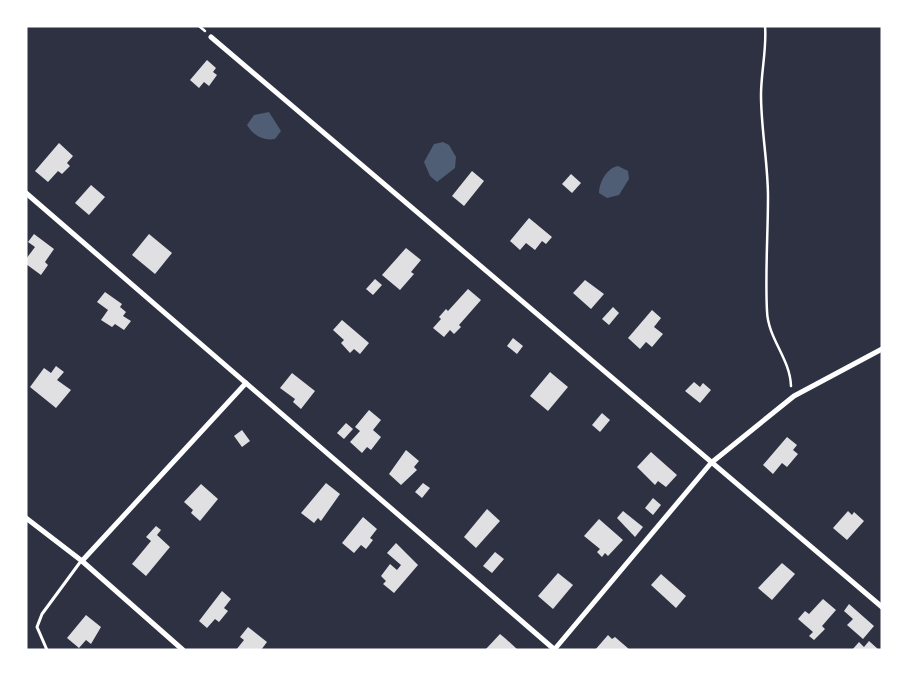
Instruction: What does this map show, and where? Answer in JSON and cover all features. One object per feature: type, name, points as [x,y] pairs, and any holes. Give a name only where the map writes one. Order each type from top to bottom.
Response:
[{"type":"street","points":[[211,37],[882,607]]},
{"type":"street","points":[[26,193],[554,650],[711,463],[794,396],[882,349]]},
{"type":"street","points":[[82,561],[246,383]]},
{"type":"street","points":[[26,518],[82,561],[183,650]]},
{"type":"lane","points":[[46,650],[37,627],[42,614],[82,561]]},
{"type":"path","points":[[765,26],[761,116],[768,197],[765,275],[769,330],[787,361],[790,376],[790,396],[784,403]]},
{"type":"water","points":[[269,112],[281,131],[275,139],[259,137],[247,125],[254,115]]},
{"type":"water","points":[[443,142],[449,145],[456,157],[455,168],[437,182],[430,176],[424,162],[434,144]]},
{"type":"water","points":[[618,166],[628,171],[629,179],[619,195],[607,198],[599,193],[600,184],[610,170]]},
{"type":"building","points":[[207,60],[216,68],[213,72],[217,75],[209,86],[204,82],[199,88],[190,80]]},
{"type":"building","points":[[59,143],[73,156],[67,163],[70,166],[62,174],[58,171],[48,182],[35,171]]},
{"type":"building","points":[[472,171],[484,181],[464,206],[452,196]]},
{"type":"building","points":[[571,174],[581,183],[572,193],[562,184]]},
{"type":"building","points":[[91,185],[105,197],[89,215],[75,203]]},
{"type":"building","points":[[529,218],[552,237],[546,244],[542,241],[535,250],[526,243],[520,250],[510,241]]},
{"type":"building","points":[[34,234],[54,249],[45,262],[48,265],[41,275],[26,264],[26,259],[35,247],[28,242]]},
{"type":"building","points":[[149,234],[172,253],[155,274],[132,255]]},
{"type":"building","points":[[406,248],[421,260],[411,272],[414,274],[400,290],[382,275]]},
{"type":"building","points":[[375,279],[382,285],[373,295],[366,289]]},
{"type":"building","points":[[585,280],[604,294],[591,309],[573,293]]},
{"type":"building","points":[[468,289],[481,300],[459,325],[461,327],[454,334],[450,330],[444,337],[433,328],[441,319],[439,317],[446,309],[448,311]]},
{"type":"building","points":[[105,292],[122,304],[120,307],[126,312],[123,316],[131,321],[124,330],[115,324],[112,327],[101,320],[108,310],[97,302]]},
{"type":"building","points":[[613,307],[619,313],[609,325],[602,319]]},
{"type":"building","points":[[652,310],[661,318],[654,327],[663,334],[652,347],[646,342],[640,349],[628,338]]},
{"type":"building","points":[[342,320],[369,343],[360,354],[354,349],[350,353],[341,343],[344,340],[333,330]]},
{"type":"building","points":[[513,338],[523,346],[517,354],[507,346]]},
{"type":"building","points":[[56,366],[64,372],[57,380],[71,390],[56,408],[30,387],[44,368],[51,373]]},
{"type":"building","points":[[550,372],[568,387],[548,411],[530,396]]},
{"type":"building","points":[[292,373],[315,391],[301,409],[293,402],[295,399],[280,388]]},
{"type":"building","points":[[694,382],[700,387],[703,383],[711,390],[700,403],[685,391]]},
{"type":"building","points":[[369,410],[381,420],[373,430],[381,437],[371,450],[367,447],[362,453],[350,442],[360,431],[355,427]]},
{"type":"building","points":[[602,413],[610,420],[600,432],[592,425]]},
{"type":"building","points":[[346,423],[353,429],[344,439],[337,433]]},
{"type":"building","points":[[242,430],[250,441],[242,447],[234,436]]},
{"type":"building","points":[[787,437],[797,445],[793,450],[798,454],[787,467],[782,463],[773,474],[763,465]]},
{"type":"building","points":[[406,450],[419,461],[414,467],[417,470],[401,485],[389,474]]},
{"type":"building","points":[[651,452],[677,475],[666,487],[658,481],[655,485],[637,467]]},
{"type":"building","points":[[326,483],[340,494],[321,521],[318,518],[314,523],[301,513]]},
{"type":"building","points":[[423,483],[430,488],[422,498],[415,492]]},
{"type":"building","points":[[201,484],[218,499],[200,521],[191,513],[193,510],[184,502]]},
{"type":"building","points":[[653,498],[661,505],[653,515],[645,508]]},
{"type":"building","points":[[487,509],[500,521],[476,548],[464,537]]},
{"type":"building","points":[[623,511],[643,527],[635,537],[617,518]]},
{"type":"building","points":[[848,511],[852,515],[854,512],[864,521],[847,540],[833,528]]},
{"type":"building","points":[[363,517],[377,529],[370,538],[373,540],[366,549],[361,545],[354,553],[342,543]]},
{"type":"building","points":[[599,519],[623,540],[608,556],[605,553],[602,557],[597,552],[600,549],[584,536]]},
{"type":"building","points":[[156,526],[161,530],[157,535],[170,547],[146,576],[132,564],[151,541],[146,537]]},
{"type":"building","points":[[396,543],[418,565],[394,593],[383,584],[386,581],[381,576],[390,564],[397,570],[401,565],[387,553]]},
{"type":"building","points":[[495,552],[504,559],[492,573],[483,566]]},
{"type":"building","points":[[782,563],[795,574],[772,600],[758,588]]},
{"type":"building","points":[[558,573],[573,585],[553,609],[538,596]]},
{"type":"building","points":[[661,574],[686,596],[676,608],[651,585]]},
{"type":"building","points":[[222,591],[231,599],[224,608],[228,611],[219,622],[215,619],[207,628],[199,621]]},
{"type":"building","points":[[823,599],[836,610],[822,626],[825,629],[814,640],[809,636],[813,632],[798,619],[805,611],[809,614]]},
{"type":"building","points":[[849,604],[874,626],[863,639],[847,625],[853,619],[844,611]]},
{"type":"building","points":[[86,615],[101,627],[91,644],[86,640],[79,648],[67,638]]},
{"type":"building","points":[[248,627],[267,642],[261,650],[236,650],[244,640],[240,637]]},
{"type":"building","points":[[500,634],[506,639],[518,650],[485,650]]},
{"type":"building","points":[[608,635],[612,639],[615,637],[630,650],[595,650]]},
{"type":"building","points":[[869,641],[879,650],[852,650],[859,642],[864,647]]}]
